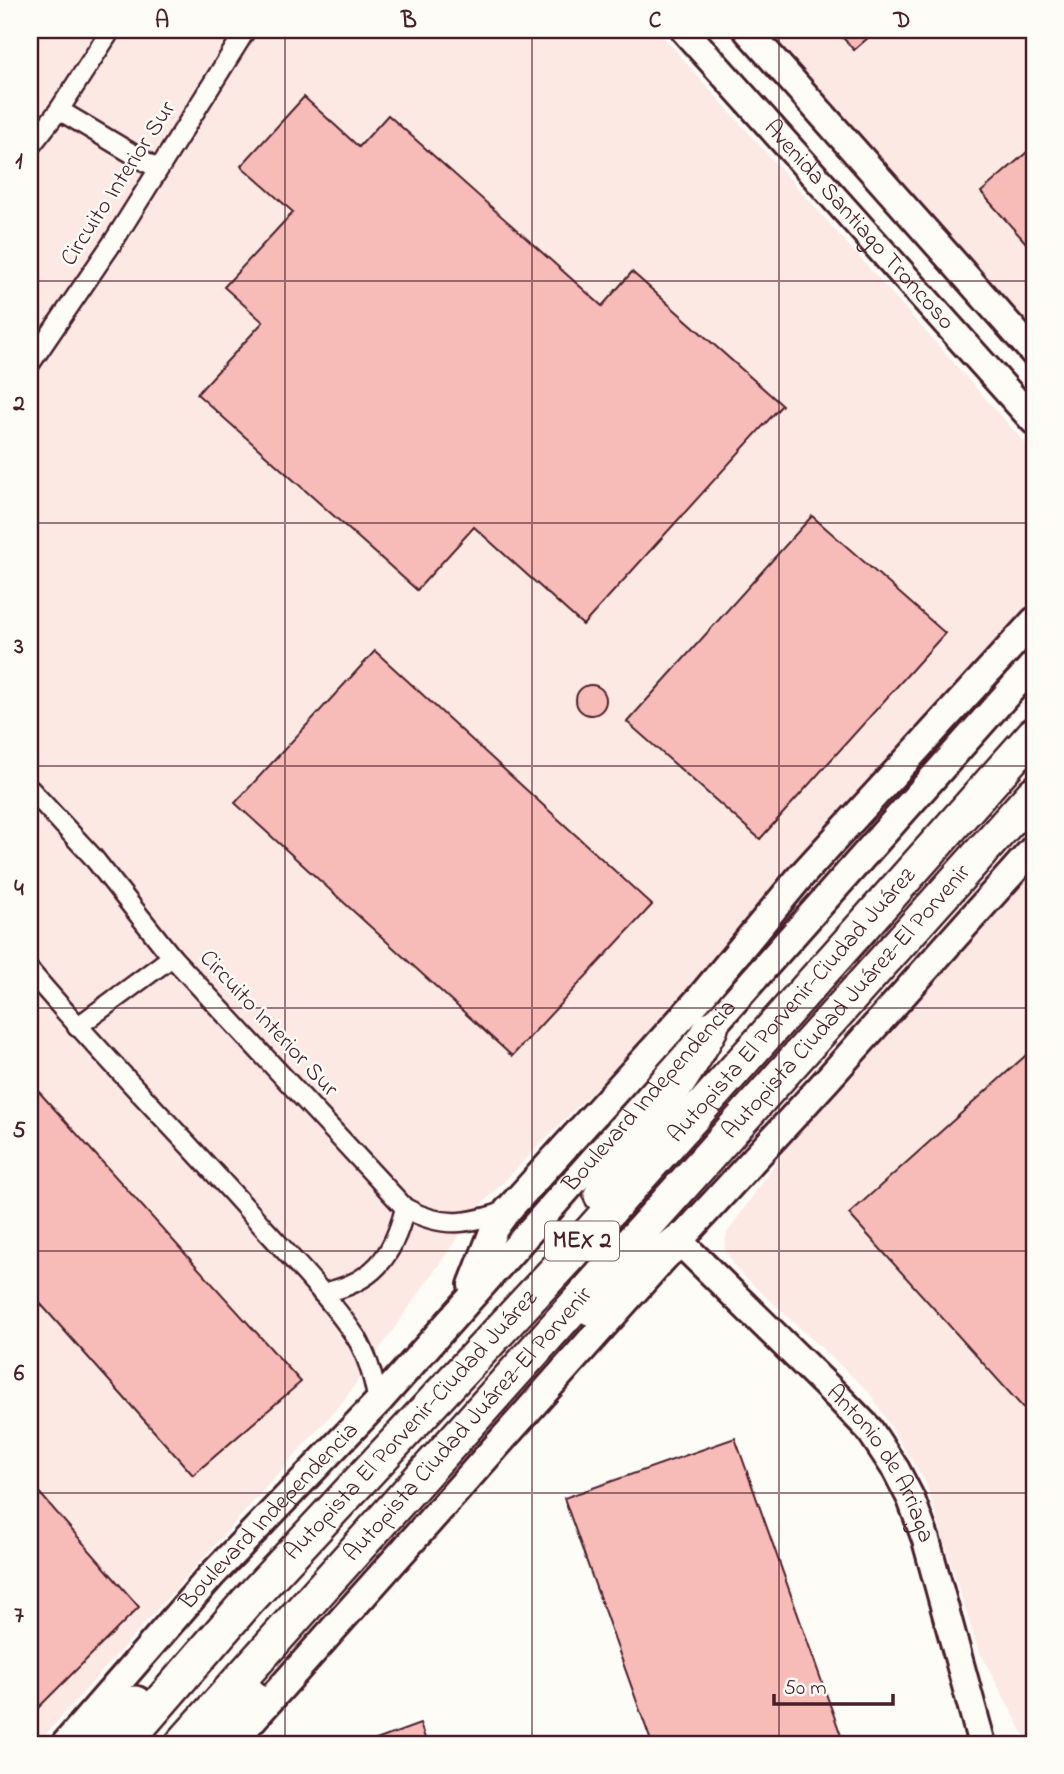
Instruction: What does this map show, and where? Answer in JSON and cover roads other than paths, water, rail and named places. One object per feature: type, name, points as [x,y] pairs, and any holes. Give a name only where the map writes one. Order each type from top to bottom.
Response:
[{"type":"highway","name":"Autopista El Porvenir-Ciudad Juárez","points":[[124,1744],[246,1603],[570,1255],[1034,734]]},
{"type":"highway","name":"Autopista Ciudad Juárez-El Porvenir","points":[[182,1744],[1034,793]]},
{"type":"highway","points":[[570,1255],[588,1213],[672,1096],[711,1028]]},
{"type":"highway","points":[[526,1360],[679,1241]]},
{"type":"highway","points":[[93,1744],[183,1658],[246,1603]]},
{"type":"highway","points":[[216,1744],[309,1603]]},
{"type":"main road","name":"Avenida Santiago Troncoso","points":[[684,30],[1034,421]]},
{"type":"main road","name":"Avenida Santiago Troncoso","points":[[747,30],[1034,353]]},
{"type":"main road","points":[[466,1302],[494,1229],[507,1211],[699,999],[800,877],[1034,621]]},
{"type":"main road","name":"Boulevard Independencia","points":[[65,1744],[212,1574],[378,1402],[1034,664]]},
{"type":"main road","points":[[800,877],[979,727]]},
{"type":"main road","name":"MEX 2","points":[[231,1744],[1034,848]]},
{"type":"main road","name":"Antonio de Arriaga","points":[[679,1241],[869,1429],[896,1470],[911,1499],[926,1540],[982,1744]]},
{"type":"street","points":[[30,147],[59,110],[111,30]]},
{"type":"street","name":"Circuito Interior Sur","points":[[30,364],[115,239],[246,30]]},
{"type":"street","points":[[59,110],[158,169]]},
{"type":"street","name":"Circuito Interior Sur","points":[[30,789],[92,856],[172,957],[405,1208],[424,1218],[447,1223],[478,1220],[507,1211]]},
{"type":"street","points":[[78,1027],[172,957]]},
{"type":"street","points":[[30,971],[322,1293],[357,1339],[372,1374],[378,1402]]},
{"type":"street","points":[[322,1293],[344,1289],[363,1279],[384,1260],[398,1235],[405,1208]]}]
